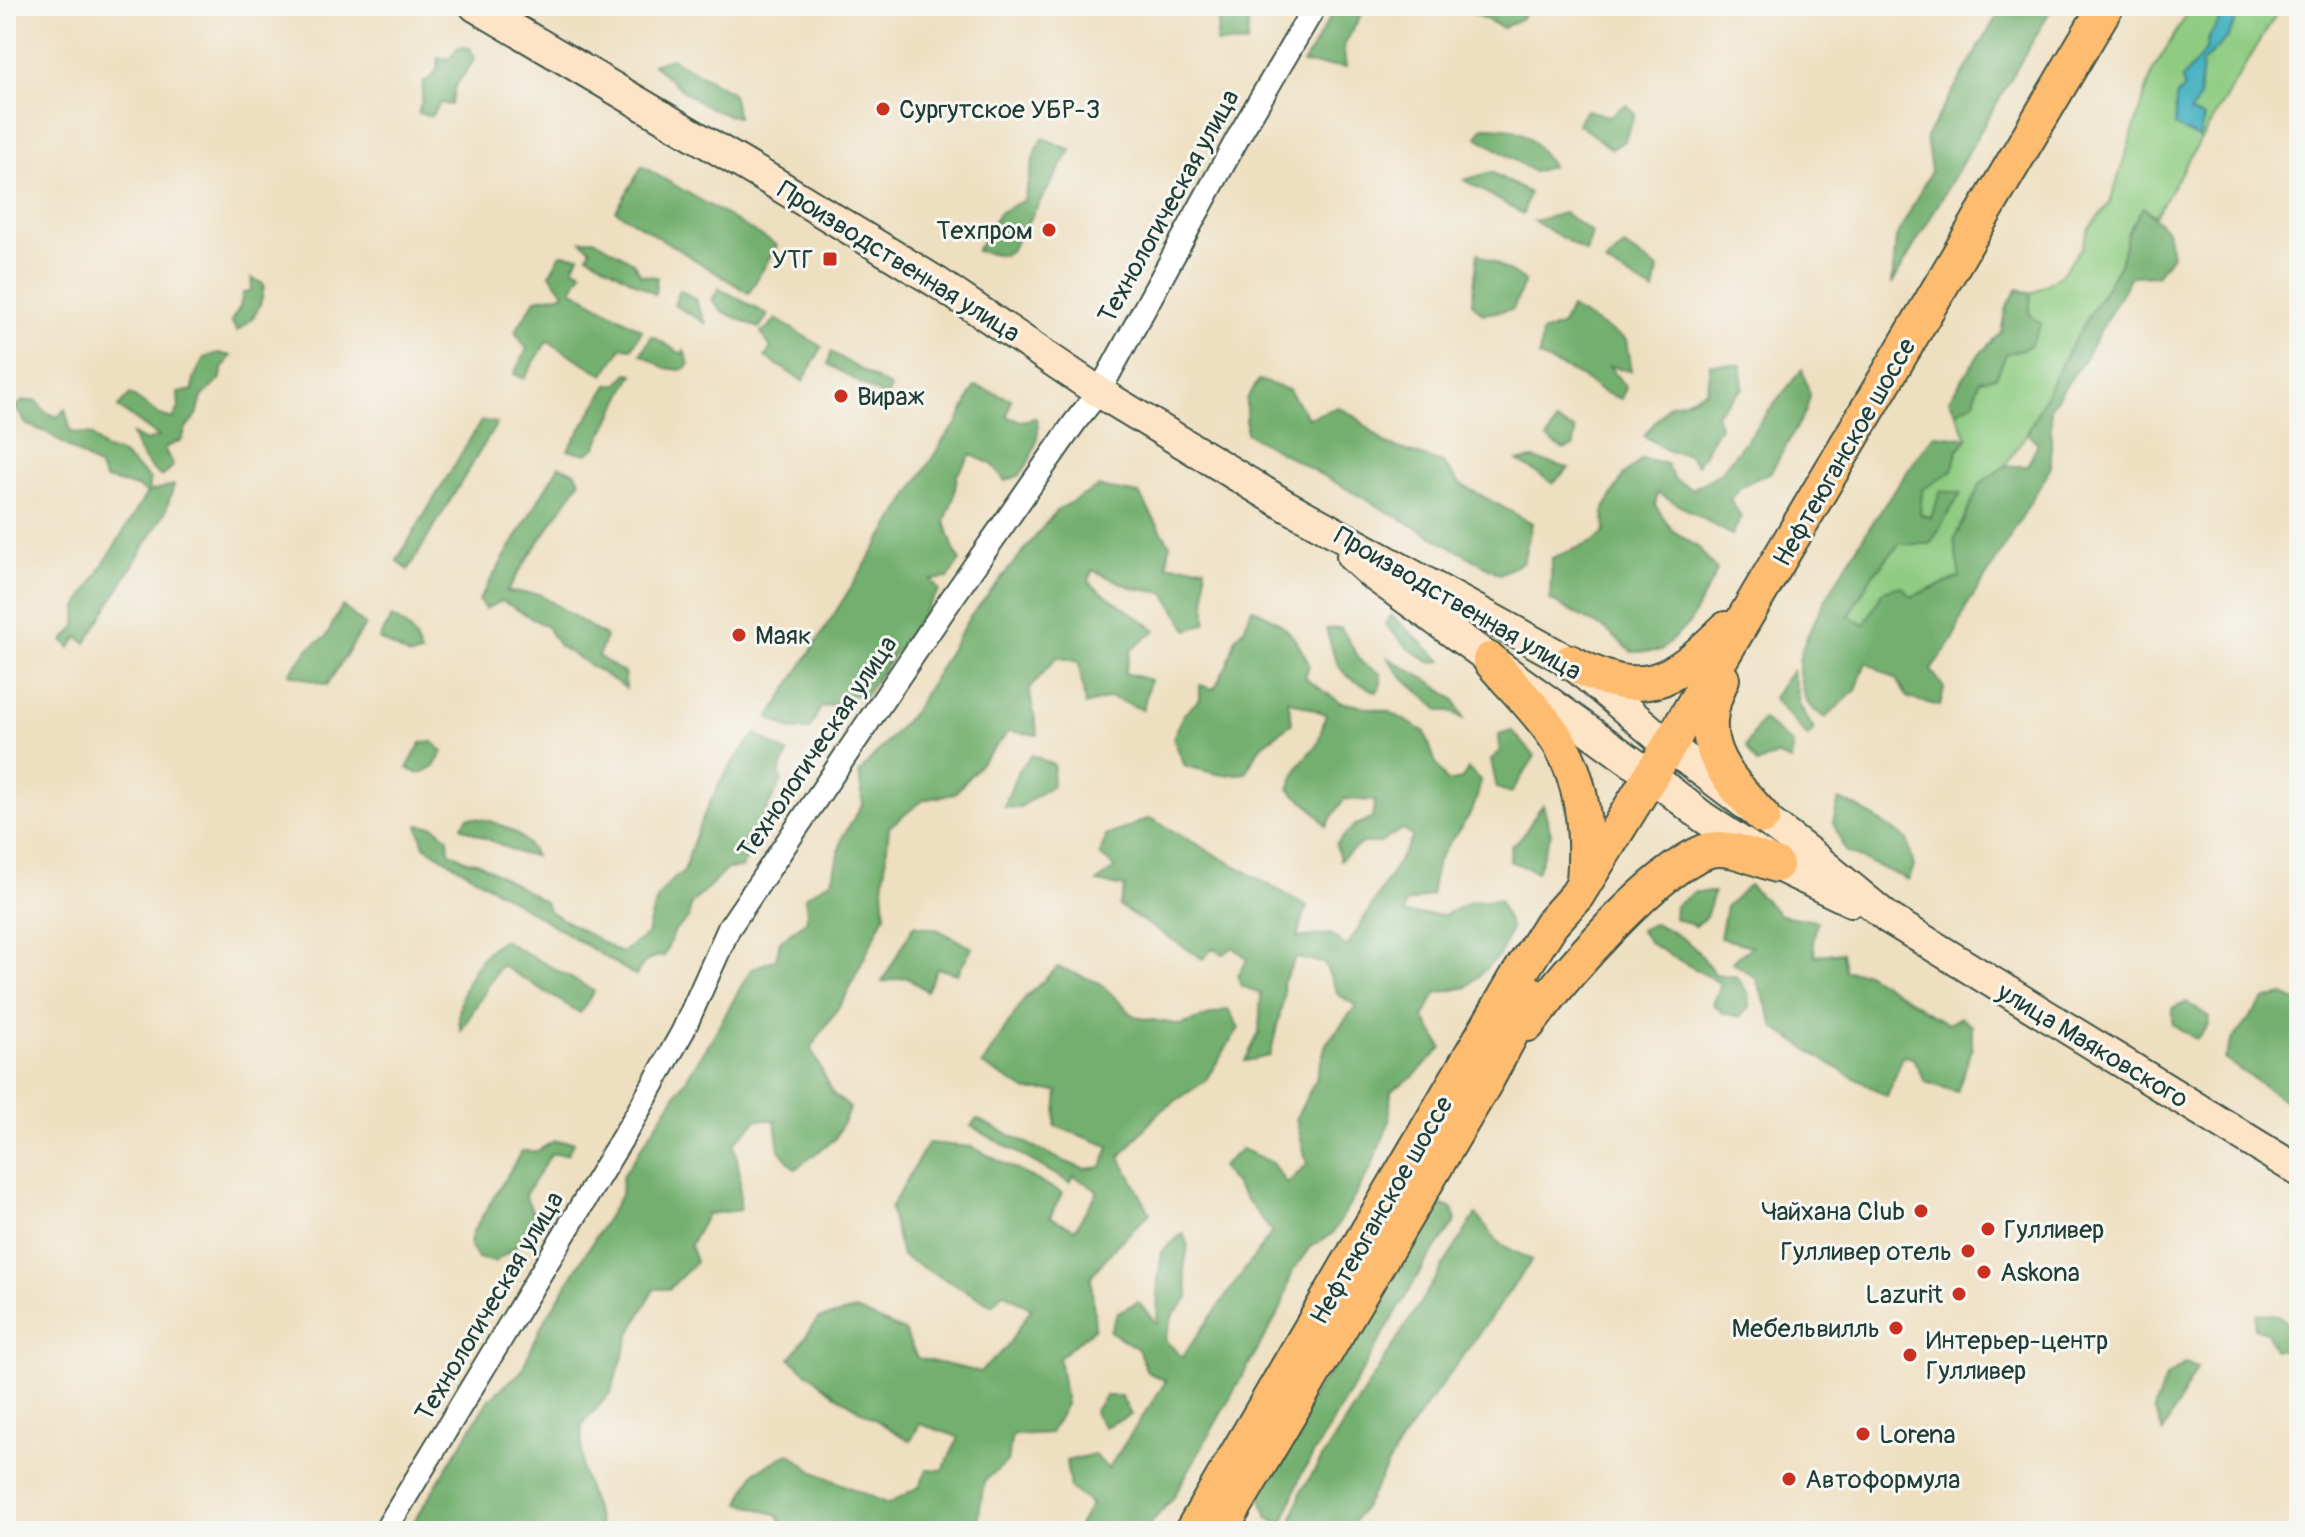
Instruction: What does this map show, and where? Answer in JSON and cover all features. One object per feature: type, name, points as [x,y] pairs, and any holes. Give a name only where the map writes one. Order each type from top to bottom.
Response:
[{"type":"main road","name":"Производственная улица","points":[[475,6],[938,283],[1099,392],[1318,524],[1570,662],[1669,746]]},
{"type":"main road","name":"Нефтеюганское шоссе","points":[[1192,1531],[1514,982],[1551,924],[1580,889],[1669,746],[2106,6]]},
{"type":"main road","name":"Производственная улица","points":[[1318,524],[1372,574],[1650,775]]},
{"type":"main road","points":[[1570,662],[1600,678],[1629,684],[1648,684],[1668,678],[1704,651],[1758,598]]},
{"type":"main road","points":[[1758,598],[1718,688],[1708,731],[1711,748],[1727,778],[1763,817]]},
{"type":"main road","points":[[1490,660],[1555,736],[1575,774],[1586,852],[1580,889]]},
{"type":"main road","name":"улица Маяковского","points":[[1669,746],[1888,918]]},
{"type":"main road","name":"улица Маяковского","points":[[1650,775],[1703,817],[1776,865],[1888,918],[2299,1171]]},
{"type":"main road","points":[[1487,1079],[1546,1000],[1650,889],[1694,858],[1712,850],[1728,850],[1776,865]]},
{"type":"main road","name":"Нефтеюганское шоссе","points":[[1220,1531],[1487,1079],[1565,933],[1580,889]]},
{"type":"street","name":"Технологическая улица","points":[[385,1531],[635,1117],[683,1031],[729,928],[943,611],[1099,392],[1240,134],[1315,6]]},
{"type":"green space","points":[[1220,6],[1292,6],[1279,14],[1249,20],[1247,44],[1216,43]]},
{"type":"green space","points":[[1337,6],[1366,6],[1343,47],[1346,67],[1303,64]]},
{"type":"green space","points":[[1461,6],[1529,6],[1522,18],[1503,28]]},
{"type":"green space","points":[[2003,6],[2053,6],[1892,284],[1896,238],[1931,171],[1926,137]]},
{"type":"green space","points":[[2192,6],[2228,6],[2208,39],[2207,50],[2182,79],[2189,113],[2199,99],[2202,62],[2228,37],[2242,6],[2281,6],[2155,216],[2143,207],[2128,233],[2120,264],[2066,355],[2027,433],[2005,466],[1981,483],[1954,540],[1960,577],[1911,597],[1864,625],[1849,616],[1871,577],[1899,544],[1930,544],[1960,494],[1941,491],[1931,518],[1920,514],[1922,489],[1952,471],[1957,452],[1967,438],[1956,412],[1974,401],[1979,380],[1996,377],[2029,314],[2031,294],[2061,275],[2082,247],[2089,228],[2110,203],[2153,70]]},
{"type":"green space","points":[[458,47],[470,48],[475,59],[455,87],[451,105],[440,103],[431,116],[418,113],[423,82],[435,72],[438,57],[449,59]]},
{"type":"green space","points":[[671,58],[732,93],[738,117],[703,104],[653,64]]},
{"type":"green space","points":[[1627,104],[1635,115],[1624,141],[1612,149],[1578,124],[1586,110],[1608,116]]},
{"type":"green space","points":[[1483,127],[1507,128],[1524,134],[1552,166],[1534,172],[1477,137]]},
{"type":"green space","points":[[1043,138],[1071,150],[1011,250],[1003,255],[976,251],[999,213],[1024,200],[1035,152]]},
{"type":"green space","points":[[642,166],[777,245],[749,293],[616,211]]},
{"type":"green space","points":[[1491,172],[1529,193],[1523,214],[1464,180]]},
{"type":"green space","points":[[2143,207],[2167,230],[2172,255],[2157,275],[2131,276],[2085,358],[2051,407],[2051,467],[1966,607],[1953,640],[1931,670],[1944,688],[1940,706],[1908,698],[1896,679],[1866,662],[1856,690],[1825,718],[1805,699],[1799,666],[1815,619],[1856,549],[1934,435],[1967,438],[1957,452],[1952,471],[1922,490],[1920,514],[1931,518],[1941,491],[1961,493],[1930,544],[1899,544],[1871,577],[1849,616],[1864,625],[1883,591],[1902,586],[1911,597],[1960,577],[1954,540],[1981,483],[2005,466],[2027,466],[2038,443],[2027,433],[2066,355],[2120,264],[2128,232]]},
{"type":"green space","points":[[1564,213],[1592,233],[1586,252],[1534,221]]},
{"type":"green space","points":[[594,239],[633,262],[641,275],[657,277],[655,294],[588,255],[591,249],[581,241]]},
{"type":"green space","points":[[1624,246],[1658,269],[1654,292],[1605,263]]},
{"type":"green space","points":[[1478,253],[1525,281],[1513,309],[1483,314],[1472,303]]},
{"type":"green space","points":[[561,254],[579,256],[573,267],[582,272],[572,290],[642,330],[632,348],[622,347],[604,375],[547,341],[524,379],[514,374],[527,349],[515,332],[536,299],[565,294],[550,274]]},
{"type":"green space","points":[[251,278],[264,284],[262,299],[257,311],[237,331],[231,321],[240,307],[243,293],[252,290]]},
{"type":"green space","points":[[719,288],[768,315],[759,328],[721,311],[712,300]]},
{"type":"green space","points":[[2018,289],[2031,294],[2029,314],[2041,324],[2030,346],[2006,354],[1996,377],[1979,380],[1974,401],[1956,412],[1949,399],[1978,356],[2001,332],[2006,307]]},
{"type":"green space","points":[[680,290],[694,298],[706,323],[674,305]]},
{"type":"green space","points":[[1571,308],[1626,340],[1631,371],[1609,366],[1626,388],[1621,399],[1539,357],[1542,333],[1562,325]]},
{"type":"green space","points":[[776,319],[822,347],[803,381],[765,357],[771,348],[761,332]]},
{"type":"green space","points":[[652,336],[682,354],[684,350],[689,365],[681,370],[665,368],[641,354]]},
{"type":"green space","points":[[831,352],[891,388],[886,398],[828,364]]},
{"type":"green space","points":[[218,353],[231,356],[222,369],[221,378],[202,397],[197,415],[186,428],[182,440],[164,448],[173,466],[162,477],[143,458],[132,434],[146,441],[159,437],[118,407],[130,394],[160,415],[173,419],[179,408],[178,393],[193,390],[194,378],[204,358]]},
{"type":"green space","points":[[1710,364],[1741,365],[1743,388],[1716,413],[1720,426],[1697,465],[1687,454],[1668,451],[1644,436],[1669,405],[1707,390]]},
{"type":"green space","points":[[1802,369],[1810,395],[1806,411],[1771,472],[1741,486],[1730,499],[1741,517],[1732,535],[1658,493],[1655,505],[1672,530],[1699,548],[1717,571],[1690,622],[1661,651],[1632,652],[1605,629],[1550,600],[1552,558],[1593,542],[1605,532],[1604,510],[1624,475],[1642,459],[1666,464],[1674,479],[1692,489],[1720,473]]},
{"type":"green space","points":[[628,373],[633,374],[596,447],[587,454],[568,450],[608,385],[618,384]]},
{"type":"green space","points":[[1259,380],[1289,390],[1308,418],[1338,407],[1355,416],[1386,444],[1443,463],[1460,484],[1532,523],[1523,562],[1500,574],[1246,433],[1246,400]]},
{"type":"green space","points":[[975,386],[1011,399],[1007,417],[1021,421],[1036,418],[1036,440],[1027,464],[1018,476],[1005,481],[992,464],[971,455],[957,475],[954,497],[945,521],[960,560],[948,578],[931,580],[939,590],[865,696],[849,695],[837,705],[821,707],[809,730],[791,730],[769,718],[946,436],[957,424]]},
{"type":"green space","points":[[23,401],[37,401],[45,412],[58,417],[65,409],[71,432],[92,435],[105,450],[119,452],[150,479],[148,492],[174,485],[166,510],[86,643],[78,637],[70,648],[63,641],[76,627],[78,606],[147,493],[137,487],[105,479],[99,467],[46,432],[27,425],[15,407]]},
{"type":"green space","points":[[481,421],[497,423],[408,570],[397,560]]},
{"type":"green space","points":[[1556,422],[1575,430],[1574,446],[1564,450],[1547,439]]},
{"type":"green space","points":[[1534,459],[1569,468],[1553,483],[1518,461]]},
{"type":"green space","points":[[559,466],[576,473],[580,481],[507,592],[539,594],[606,637],[598,656],[624,673],[626,688],[559,646],[547,627],[502,601],[485,609],[479,600]]},
{"type":"green space","points":[[1098,487],[1139,494],[1170,545],[1167,565],[1205,567],[1206,623],[1188,630],[1165,593],[1133,588],[1092,570],[1089,583],[1156,630],[1131,650],[1125,673],[1150,680],[1143,710],[1111,697],[1085,705],[1079,662],[1057,657],[1029,689],[1038,735],[1009,731],[954,794],[923,800],[889,827],[883,888],[885,915],[844,999],[811,1048],[833,1094],[850,1108],[835,1139],[795,1169],[779,1150],[775,1120],[757,1120],[734,1143],[740,1175],[740,1210],[707,1214],[690,1245],[696,1262],[669,1289],[654,1289],[631,1332],[611,1392],[582,1425],[582,1471],[600,1525],[592,1531],[408,1531],[489,1399],[521,1372],[541,1327],[621,1195],[622,1177],[710,1042],[751,969],[776,959],[780,941],[807,920],[806,896],[832,880],[843,836],[863,804],[859,773],[915,710],[969,618],[1056,511]]},
{"type":"green space","points":[[342,606],[365,625],[327,685],[289,674],[310,647],[326,637]]},
{"type":"green space","points":[[1252,608],[1272,618],[1293,636],[1309,664],[1305,678],[1340,702],[1390,712],[1425,732],[1435,761],[1447,782],[1462,779],[1468,769],[1480,780],[1475,804],[1439,858],[1431,895],[1405,904],[1404,914],[1444,915],[1471,902],[1499,900],[1511,929],[1499,956],[1467,987],[1436,993],[1424,1017],[1442,1048],[1413,1077],[1391,1091],[1389,1123],[1370,1170],[1333,1233],[1310,1247],[1292,1272],[1281,1308],[1173,1498],[1144,1531],[1076,1531],[1091,1504],[1070,1488],[1066,1461],[1094,1454],[1108,1469],[1166,1381],[1147,1372],[1138,1349],[1110,1331],[1118,1312],[1138,1302],[1157,1324],[1162,1252],[1183,1233],[1188,1246],[1184,1269],[1189,1298],[1173,1314],[1165,1340],[1182,1357],[1272,1232],[1221,1167],[1241,1149],[1271,1162],[1287,1184],[1307,1164],[1296,1118],[1316,1079],[1326,1044],[1356,1006],[1338,994],[1324,963],[1295,958],[1283,983],[1284,997],[1270,1056],[1245,1061],[1259,1033],[1261,994],[1242,986],[1237,975],[1248,959],[1233,947],[1224,954],[1212,948],[1203,959],[1119,906],[1125,887],[1097,882],[1115,868],[1100,855],[1106,836],[1150,818],[1307,906],[1297,938],[1330,934],[1347,947],[1413,837],[1402,829],[1380,843],[1362,843],[1340,860],[1336,844],[1355,825],[1372,819],[1375,801],[1344,799],[1326,826],[1315,811],[1289,789],[1299,765],[1318,743],[1326,714],[1288,700],[1292,723],[1260,747],[1246,773],[1222,775],[1185,766],[1173,738],[1183,715],[1200,699],[1200,685],[1214,689]]},
{"type":"green space","points":[[1391,615],[1442,661],[1432,663],[1408,648],[1385,624]]},
{"type":"green space","points":[[392,617],[411,632],[421,654],[410,656],[379,639]]},
{"type":"green space","points":[[1341,628],[1362,663],[1381,674],[1377,692],[1346,675],[1337,662],[1326,629]]},
{"type":"green space","points":[[1388,658],[1433,683],[1455,700],[1464,719],[1450,711],[1440,711],[1405,679]]},
{"type":"green space","points":[[1792,670],[1800,706],[1814,730],[1808,737],[1773,698]]},
{"type":"green space","points":[[1762,719],[1793,745],[1791,761],[1776,755],[1757,764],[1746,746]]},
{"type":"green space","points":[[1512,731],[1535,756],[1511,793],[1497,788],[1491,760],[1500,751],[1499,735]]},
{"type":"green space","points":[[756,734],[788,754],[779,773],[782,780],[760,822],[763,834],[741,868],[727,869],[691,904],[688,919],[675,930],[664,956],[647,961],[636,976],[424,846],[418,825],[434,826],[448,838],[449,851],[467,861],[477,862],[545,902],[549,911],[621,953],[647,935],[658,899],[668,884],[684,872],[696,835],[721,781]]},
{"type":"green space","points":[[433,742],[443,752],[433,768],[418,774],[407,768],[421,743]]},
{"type":"green space","points":[[1032,755],[1054,765],[1052,785],[1019,808],[1004,807],[1018,770]]},
{"type":"green space","points":[[1839,800],[1856,806],[1907,839],[1914,867],[1908,880],[1845,851],[1833,822]]},
{"type":"green space","points":[[1543,805],[1551,833],[1537,872],[1510,861],[1511,846]]},
{"type":"green space","points":[[468,817],[507,828],[523,839],[535,856],[521,854],[461,827]]},
{"type":"green space","points":[[1749,885],[1780,915],[1817,921],[1813,941],[1815,956],[1842,952],[1845,971],[1864,972],[1948,1024],[1961,1017],[1972,1025],[1972,1048],[1957,1092],[1925,1082],[1913,1058],[1903,1056],[1887,1096],[1828,1063],[1775,1028],[1756,978],[1732,962],[1752,946],[1720,938],[1726,907]]},
{"type":"green space","points":[[1695,892],[1714,892],[1706,917],[1695,926],[1674,918],[1675,906]]},
{"type":"green space","points":[[1654,923],[1689,943],[1714,974],[1737,977],[1748,993],[1749,1007],[1740,1017],[1723,1013],[1713,1004],[1721,984],[1651,944],[1640,930]]},
{"type":"green space","points":[[914,925],[939,930],[972,948],[957,974],[937,968],[927,991],[906,977],[882,982]]},
{"type":"green space","points":[[503,940],[594,991],[580,1013],[501,965],[461,1031],[460,1006],[468,979],[484,955]]},
{"type":"green space","points":[[1058,967],[1100,983],[1135,1017],[1181,1025],[1228,1009],[1239,1028],[1205,1081],[1159,1112],[1120,1157],[1150,1213],[1091,1276],[1095,1328],[1059,1357],[1066,1404],[1050,1433],[1012,1435],[1007,1462],[984,1481],[978,1521],[957,1524],[952,1531],[785,1531],[778,1515],[740,1503],[754,1473],[789,1453],[814,1472],[888,1504],[920,1486],[927,1469],[943,1470],[959,1437],[920,1424],[910,1441],[834,1394],[790,1359],[818,1319],[856,1310],[904,1331],[917,1358],[980,1372],[1006,1348],[1031,1309],[1003,1292],[992,1305],[902,1256],[890,1209],[928,1143],[972,1147],[1062,1193],[1050,1217],[1075,1229],[1098,1191],[1074,1176],[1070,1183],[971,1126],[977,1119],[1084,1169],[1102,1167],[1109,1146],[1055,1126],[1058,1091],[1028,1091],[982,1065],[1025,998]]},
{"type":"green space","points":[[2283,995],[2299,1002],[2299,1110],[2224,1059],[2232,1040],[2264,1000]]},
{"type":"green space","points":[[2186,1002],[2210,1017],[2209,1025],[2196,1039],[2172,1024],[2172,1008]]},
{"type":"green space","points":[[554,1141],[574,1142],[567,1154],[551,1154],[525,1195],[535,1217],[521,1243],[494,1262],[478,1258],[470,1246],[472,1233],[522,1151],[537,1151]]},
{"type":"green space","points":[[1431,1201],[1453,1209],[1456,1221],[1424,1265],[1300,1477],[1283,1525],[1268,1518],[1260,1496],[1287,1450],[1314,1393],[1362,1328]]},
{"type":"green space","points":[[1476,1214],[1500,1244],[1532,1260],[1401,1441],[1367,1503],[1347,1531],[1301,1531],[1291,1525],[1301,1492]]},
{"type":"green space","points":[[2257,1313],[2278,1315],[2294,1328],[2294,1340],[2285,1350],[2274,1350],[2267,1332],[2254,1328]]},
{"type":"green space","points":[[2186,1363],[2197,1368],[2163,1432],[2154,1409],[2166,1377]]},
{"type":"green space","points":[[1105,1396],[1121,1396],[1131,1415],[1104,1427],[1094,1412]]},
{"type":"water","points":[[2228,6],[2242,6],[2228,37],[2202,63],[2199,99],[2190,113],[2204,118],[2199,138],[2175,126],[2176,97],[2184,88],[2182,79],[2206,50],[2208,39]]},
{"type":"place","name":"Сургутское УБР-3","points":[[883,109]]},
{"type":"place","name":"Техпром","points":[[1049,230]]},
{"type":"place","name":"УТГ","points":[[830,259]]},
{"type":"place","name":"Вираж","points":[[841,396]]},
{"type":"place","name":"Маяк","points":[[739,635]]},
{"type":"place","name":"Чайхана Club","points":[[1921,1211]]},
{"type":"place","name":"Гулливер","points":[[1988,1229]]},
{"type":"place","name":"Гулливер отель","points":[[1968,1251]]},
{"type":"place","name":"Askona","points":[[1984,1272]]},
{"type":"place","name":"Lazurit","points":[[1959,1294]]},
{"type":"place","name":"Мебельвилль","points":[[1896,1328]]},
{"type":"place","name":"Интерьер-центр Гулливер","points":[[1910,1355]]},
{"type":"place","name":"Lorena","points":[[1863,1434]]},
{"type":"place","name":"Автоформула","points":[[1789,1479]]}]
